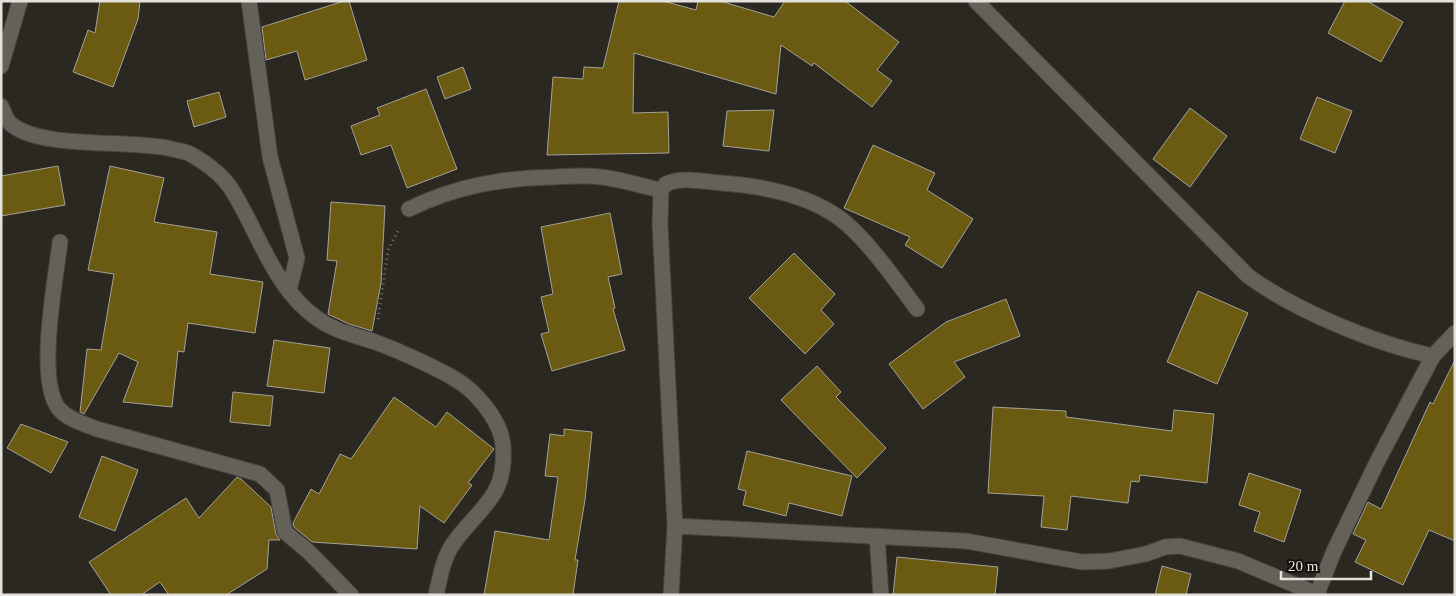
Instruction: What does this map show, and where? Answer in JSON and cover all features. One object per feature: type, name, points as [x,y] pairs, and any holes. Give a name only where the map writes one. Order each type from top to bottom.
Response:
[{"type":"street","points":[[1,66],[20,1]]},
{"type":"street","points":[[249,1],[270,158],[297,258],[289,290]]},
{"type":"street","points":[[976,1],[1248,276],[1265,288],[1351,330],[1399,349],[1433,356]]},
{"type":"street","points":[[1,106],[9,123],[24,133],[53,138],[155,145],[190,153],[213,169],[231,188],[260,246],[289,290],[317,319],[340,333],[374,342],[464,385],[492,415],[504,444],[502,478],[482,512],[451,546],[436,595]]},
{"type":"street","points":[[409,208],[436,195],[462,187],[492,181],[533,177],[601,177],[661,190]]},
{"type":"street","points":[[661,190],[672,181],[745,185],[812,203],[839,217],[890,273],[917,309]]},
{"type":"street","points":[[661,190],[675,526],[671,595]]},
{"type":"street","points":[[60,242],[47,365],[49,390],[59,410],[76,421],[97,429],[260,474],[277,490],[285,532],[351,595]]},
{"type":"street","points":[[675,526],[966,541],[1082,562],[1109,562],[1146,554],[1165,547],[1180,546],[1238,561],[1318,594],[1334,551],[1378,460],[1433,356],[1455,333]]},
{"type":"street","points":[[877,536],[880,595]]},
{"type":"path","points":[[374,342],[388,250],[409,208]]},
{"type":"building","points":[[100,1],[140,1],[138,19],[113,87],[73,72],[88,30],[95,33]]},
{"type":"building","points":[[349,1],[367,60],[305,80],[297,51],[266,60],[262,27]]},
{"type":"building","points":[[619,1],[663,1],[696,10],[698,1],[720,1],[774,17],[785,1],[845,1],[899,42],[877,70],[892,81],[872,107],[814,63],[812,66],[781,45],[776,94],[634,53],[633,113],[668,112],[669,153],[547,155],[553,77],[583,79],[584,67],[603,68]]},
{"type":"building","points":[[1345,1],[1367,1],[1403,22],[1381,62],[1328,33]]},
{"type":"building","points":[[463,67],[471,89],[445,99],[437,77]]},
{"type":"building","points":[[426,89],[457,169],[407,188],[391,145],[361,155],[351,126],[380,115],[377,108]]},
{"type":"building","points":[[219,92],[226,117],[194,127],[187,101]]},
{"type":"building","points":[[1317,97],[1352,111],[1335,153],[1300,139]]},
{"type":"building","points":[[1190,108],[1227,136],[1190,187],[1153,159]]},
{"type":"building","points":[[774,110],[769,151],[723,146],[727,111]]},
{"type":"building","points":[[873,145],[935,173],[927,190],[973,219],[942,268],[905,245],[910,237],[844,208]]},
{"type":"building","points":[[58,166],[65,205],[1,216],[1,176]]},
{"type":"building","points":[[110,166],[164,178],[154,222],[217,232],[210,274],[263,282],[255,333],[188,323],[184,352],[178,351],[172,407],[123,402],[138,362],[119,353],[84,414],[80,412],[87,349],[101,350],[114,274],[88,270]]},
{"type":"building","points":[[331,202],[385,206],[381,283],[372,331],[349,324],[328,314],[337,261],[327,260]]},
{"type":"building","points":[[610,213],[622,274],[608,277],[615,308],[613,309],[625,350],[552,371],[541,334],[549,332],[541,297],[553,294],[541,227]]},
{"type":"building","points":[[794,253],[835,294],[821,310],[834,324],[805,354],[749,298]]},
{"type":"building","points":[[1198,291],[1248,313],[1217,384],[1167,362]]},
{"type":"building","points":[[1006,299],[1020,336],[954,362],[965,377],[923,409],[889,364],[946,322]]},
{"type":"building","points":[[274,340],[330,348],[324,393],[267,386]]},
{"type":"building","points":[[1455,360],[1455,541],[1429,530],[1403,585],[1355,562],[1366,540],[1353,534],[1368,502],[1381,509],[1430,402],[1433,404]]},
{"type":"building","points":[[817,366],[841,392],[836,397],[886,448],[857,478],[781,400]]},
{"type":"building","points":[[233,392],[273,396],[270,426],[230,422]]},
{"type":"building","points":[[394,397],[436,427],[447,412],[494,449],[468,483],[472,485],[444,523],[420,506],[417,549],[312,542],[294,527],[293,523],[311,489],[319,494],[340,454],[351,459]]},
{"type":"building","points":[[993,407],[1066,411],[1066,417],[1172,431],[1174,410],[1214,414],[1207,483],[1140,475],[1139,482],[1131,481],[1128,503],[1071,496],[1067,530],[1041,527],[1044,496],[988,493]]},
{"type":"building","points":[[21,424],[68,442],[51,473],[7,448]]},
{"type":"building","points":[[564,429],[592,432],[585,500],[575,560],[578,560],[573,595],[484,595],[495,531],[549,540],[558,477],[545,476],[550,434],[564,436]]},
{"type":"building","points":[[747,451],[852,476],[842,516],[789,503],[786,516],[743,505],[746,491],[738,489]]},
{"type":"building","points":[[102,456],[138,470],[115,531],[79,517]]},
{"type":"building","points":[[1249,473],[1301,490],[1284,542],[1254,531],[1260,512],[1239,505]]},
{"type":"building","points":[[237,477],[271,507],[276,534],[280,540],[269,540],[267,569],[226,595],[169,595],[160,582],[141,595],[111,595],[89,562],[186,498],[199,518]]},
{"type":"building","points":[[897,557],[998,567],[995,595],[893,595]]},
{"type":"building","points":[[1162,566],[1191,574],[1186,595],[1155,595]]}]
